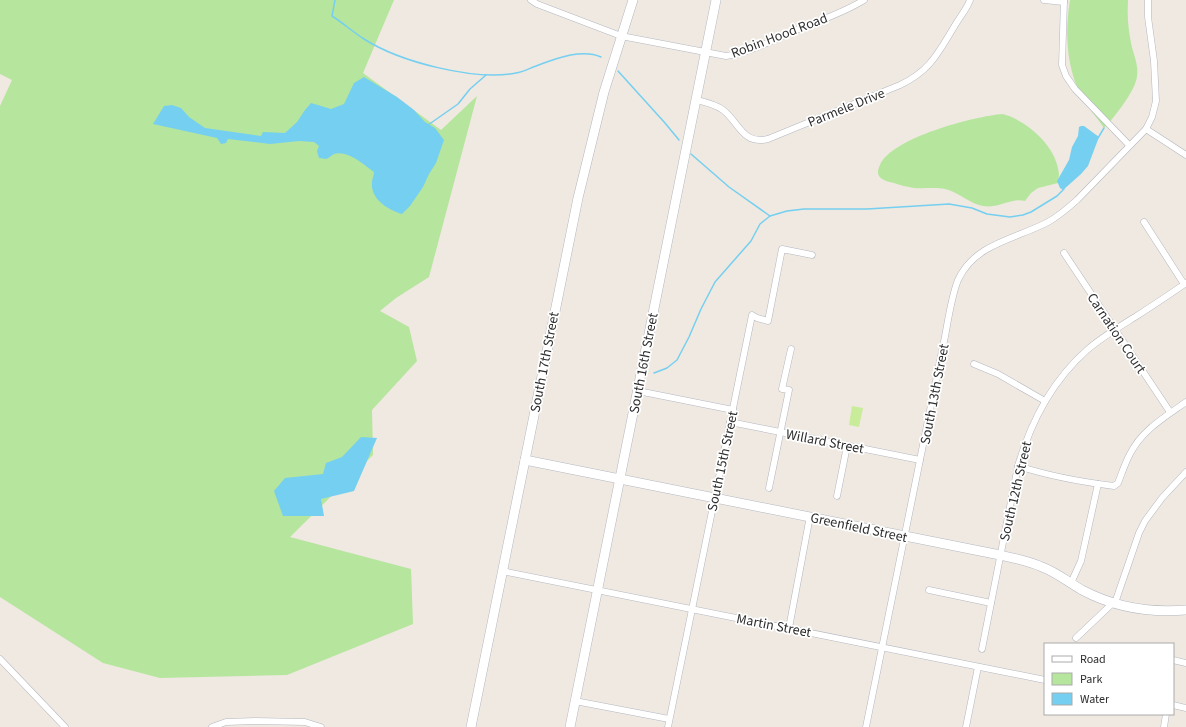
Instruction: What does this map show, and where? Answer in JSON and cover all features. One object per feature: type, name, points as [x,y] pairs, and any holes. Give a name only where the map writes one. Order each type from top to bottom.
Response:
[{"type":"main road","name":"South 17th Street","points":[[471,727],[578,198],[600,107],[633,0]]},
{"type":"main road","name":"South 16th Street","points":[[570,727],[716,0]]},
{"type":"main road","name":"Greenfield Street","points":[[525,460],[1000,555],[1041,566],[1099,598],[1152,610],[1186,610]]},
{"type":"street","name":"Robin Hood Road","points":[[531,0],[537,4],[621,36],[726,56],[734,55],[864,0]]},
{"type":"street","name":"Parmele Drive","points":[[696,100],[712,104],[722,109],[743,133],[751,139],[768,139],[915,78],[930,64],[938,53],[970,0]]},
{"type":"street","points":[[1044,0],[1064,1],[1062,65],[1066,76],[1075,89],[1129,145]]},
{"type":"street","points":[[1148,0],[1147,13],[1154,61],[1156,101],[1152,117],[1146,129],[1186,155]]},
{"type":"street","name":"South 13th Street","points":[[866,727],[958,280],[966,267],[975,257],[990,247],[1040,226],[1066,210],[1146,129]]},
{"type":"street","points":[[1144,222],[1185,284]]},
{"type":"street","name":"South 15th Street","points":[[668,727],[752,315],[768,321],[782,249],[812,255]]},
{"type":"street","name":"Carnation Court","points":[[1064,253],[1170,412]]},
{"type":"street","name":"South 12th Street","points":[[982,649],[1018,466],[1030,429],[1045,401],[1060,378],[1088,349],[1185,284]]},
{"type":"street","points":[[769,488],[789,390],[782,389],[791,349]]},
{"type":"street","points":[[974,364],[998,374],[1045,401]]},
{"type":"street","points":[[638,391],[733,410]]},
{"type":"street","points":[[1018,466],[1036,472],[1114,486],[1130,454],[1141,437],[1156,422],[1186,402]]},
{"type":"street","name":"Willard Street","points":[[730,422],[920,460]]},
{"type":"street","points":[[837,496],[847,446]]},
{"type":"street","points":[[1076,638],[1113,602],[1119,592],[1139,533],[1145,521],[1162,498],[1186,472]]},
{"type":"street","points":[[1071,583],[1081,561],[1098,484]]},
{"type":"street","points":[[789,628],[810,516]]},
{"type":"street","name":"Martin Street","points":[[502,571],[693,608],[1044,680]]},
{"type":"street","points":[[929,590],[991,603]]},
{"type":"street","points":[[0,659],[65,727]]},
{"type":"street","points":[[1174,660],[1186,663]]},
{"type":"street","points":[[966,727],[978,667]]},
{"type":"street","points":[[575,701],[669,719]]},
{"type":"street","points":[[1174,705],[1186,708]]},
{"type":"street","points":[[1164,727],[1166,715]]},
{"type":"street","points":[[212,727],[226,722],[301,721],[321,727]]},
{"type":"green space","points":[[0,0],[394,0],[363,73],[441,130],[477,96],[429,277],[396,298],[380,311],[409,327],[417,361],[372,410],[373,455],[290,537],[411,569],[413,624],[287,675],[160,678],[103,663],[0,597],[0,106],[12,80],[0,74]]},
{"type":"green space","points":[[1070,0],[1128,0],[1128,27],[1137,64],[1136,82],[1119,111],[1104,128],[1083,99],[1072,73],[1067,36]]},
{"type":"green space","points":[[1003,114],[1013,117],[1040,136],[1053,154],[1057,164],[1059,174],[1058,183],[1038,188],[1031,193],[1025,201],[1016,200],[995,206],[987,206],[978,205],[955,193],[941,188],[906,187],[882,179],[878,174],[880,165],[887,155],[916,138],[955,124]]},
{"type":"green space","points":[[852,406],[863,408],[859,427],[849,425]]},
{"type":"water","points":[[364,77],[397,97],[414,110],[425,122],[435,128],[444,140],[436,163],[423,187],[410,206],[402,214],[386,207],[377,199],[372,188],[374,172],[356,159],[345,154],[334,154],[326,159],[319,158],[317,151],[319,146],[314,142],[299,141],[270,144],[228,139],[226,143],[221,144],[217,138],[153,124],[164,106],[172,105],[181,108],[189,117],[205,128],[261,136],[263,132],[285,133],[297,122],[311,103],[331,109],[344,104],[354,83]]},
{"type":"water","points":[[1084,126],[1099,137],[1088,166],[1063,190],[1060,188],[1057,181],[1069,160],[1072,147],[1078,136],[1079,127]]},
{"type":"water","points":[[361,437],[377,438],[354,491],[321,499],[324,516],[283,516],[274,491],[285,478],[323,474],[326,463],[342,457]]},
{"type":"waterway","points":[[335,0],[332,16],[364,39],[397,55],[438,68],[459,72],[499,75],[519,72],[552,60],[577,54],[601,57]]},
{"type":"waterway","points":[[618,71],[679,140]]},
{"type":"waterway","points":[[427,124],[428,125],[458,104],[470,89],[486,75]]},
{"type":"waterway","points":[[1098,138],[1104,128]]},
{"type":"waterway","points":[[691,154],[729,187],[770,216]]},
{"type":"waterway","points":[[654,373],[667,368],[677,360],[715,282],[751,241],[760,224],[770,216],[787,211],[804,209],[867,209],[949,204],[972,208],[987,214],[1010,217],[1031,212],[1057,196],[1064,189]]}]
